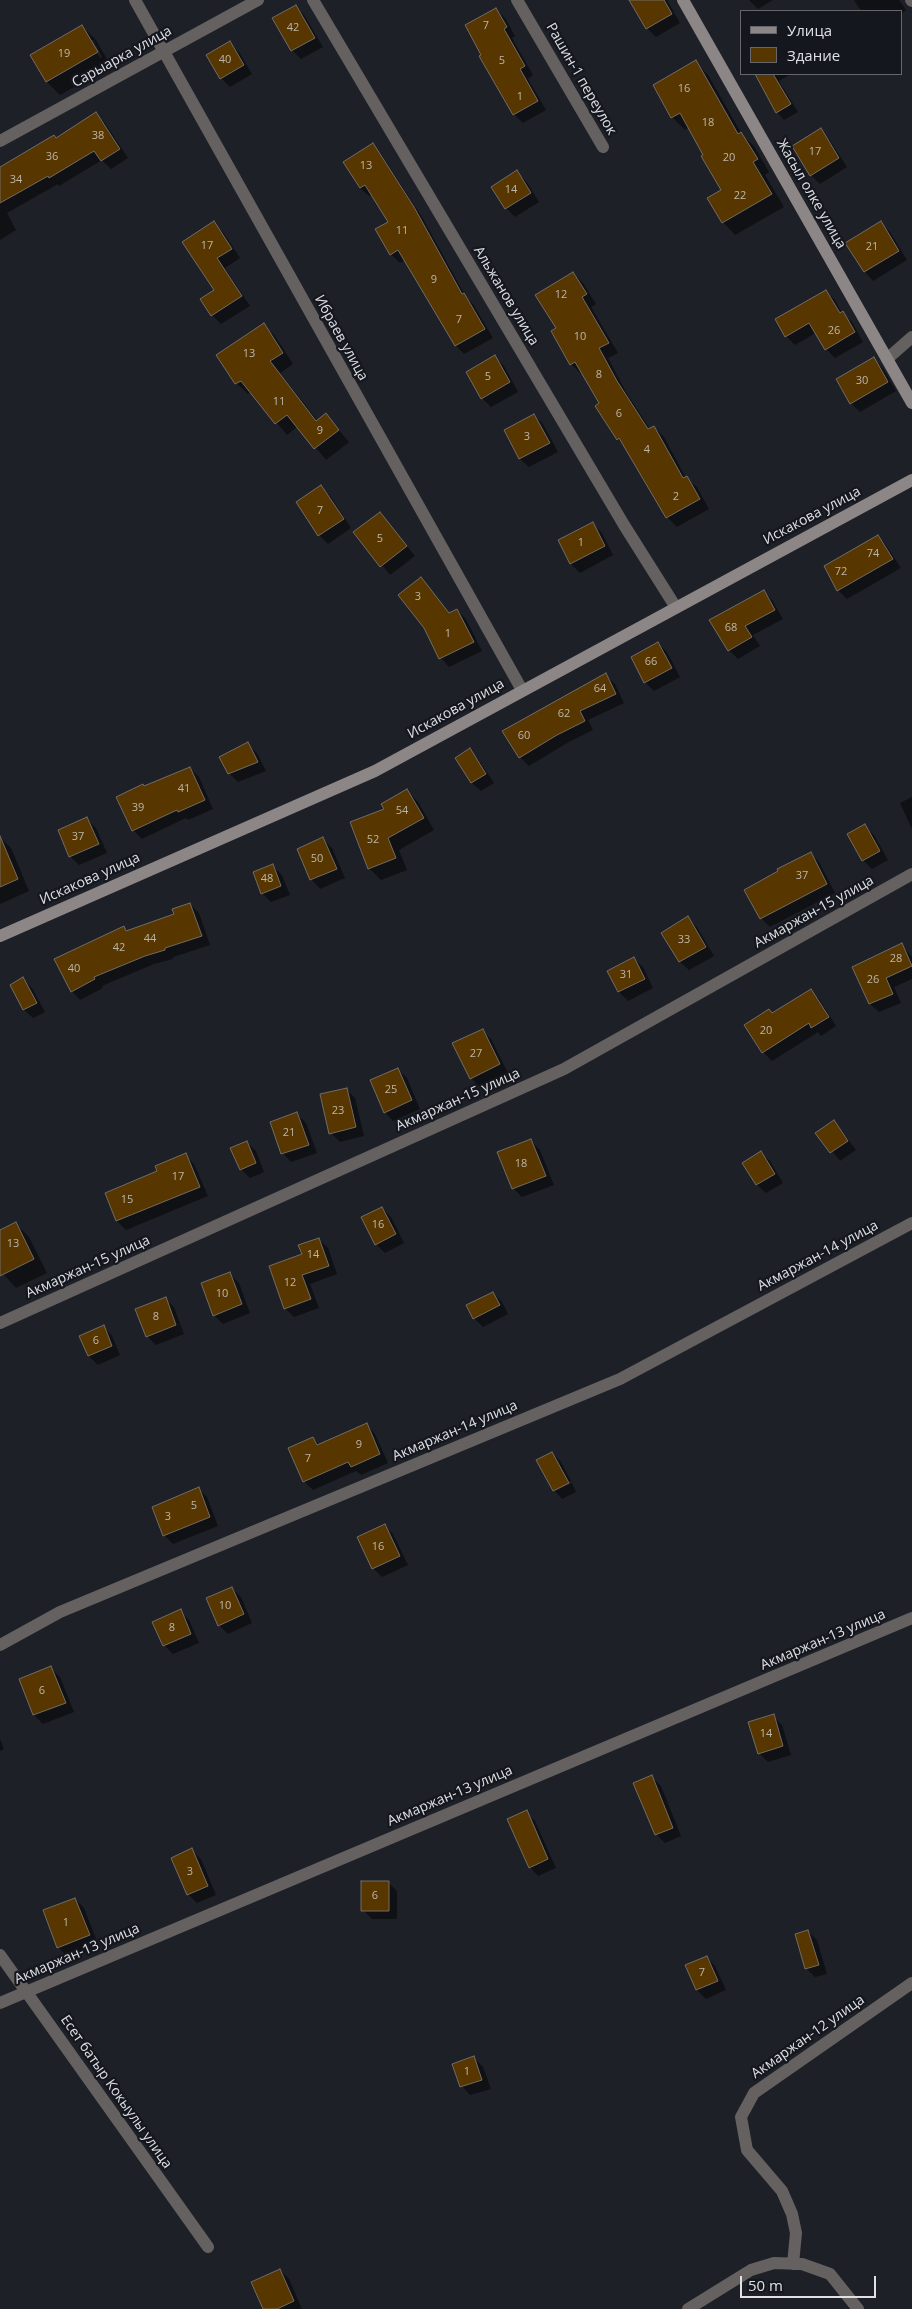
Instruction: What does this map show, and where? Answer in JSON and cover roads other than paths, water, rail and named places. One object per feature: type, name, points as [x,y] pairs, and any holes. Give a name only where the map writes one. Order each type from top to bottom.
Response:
[{"type":"street","name":"Ибраев улица","points":[[135,0],[162,52],[522,690]]},
{"type":"street","name":"Сарыарка улица","points":[[0,141],[258,0]]},
{"type":"street","name":"Альжанов улица","points":[[313,0],[624,525],[675,606]]},
{"type":"street","name":"Рашин-1 переулок","points":[[517,0],[603,147]]},
{"type":"street","name":"Жасыл олке улица","points":[[683,0],[912,403]]},
{"type":"street","points":[[887,359],[912,337]]},
{"type":"street","name":"Искакова улица","points":[[0,936],[375,771],[675,606],[912,480]]},
{"type":"street","name":"Акмаржан-15 улица","points":[[0,1323],[564,1069],[912,874]]},
{"type":"street","name":"Акмаржан-14 улица","points":[[0,1645],[60,1612],[620,1379],[912,1223]]},
{"type":"street","name":"Акмаржан-13 улица","points":[[0,2004],[26,1991],[912,1618]]},
{"type":"street","name":"Есет батыр Кокыулы улица","points":[[0,1955],[208,2247]]},
{"type":"street","name":"Акмаржан-12 улица","points":[[793,2264],[796,2233],[792,2214],[782,2191],[747,2150],[741,2117],[754,2093],[912,1983]]},
{"type":"street","points":[[688,2309],[750,2270],[774,2263],[802,2264],[830,2274],[858,2309]]}]
